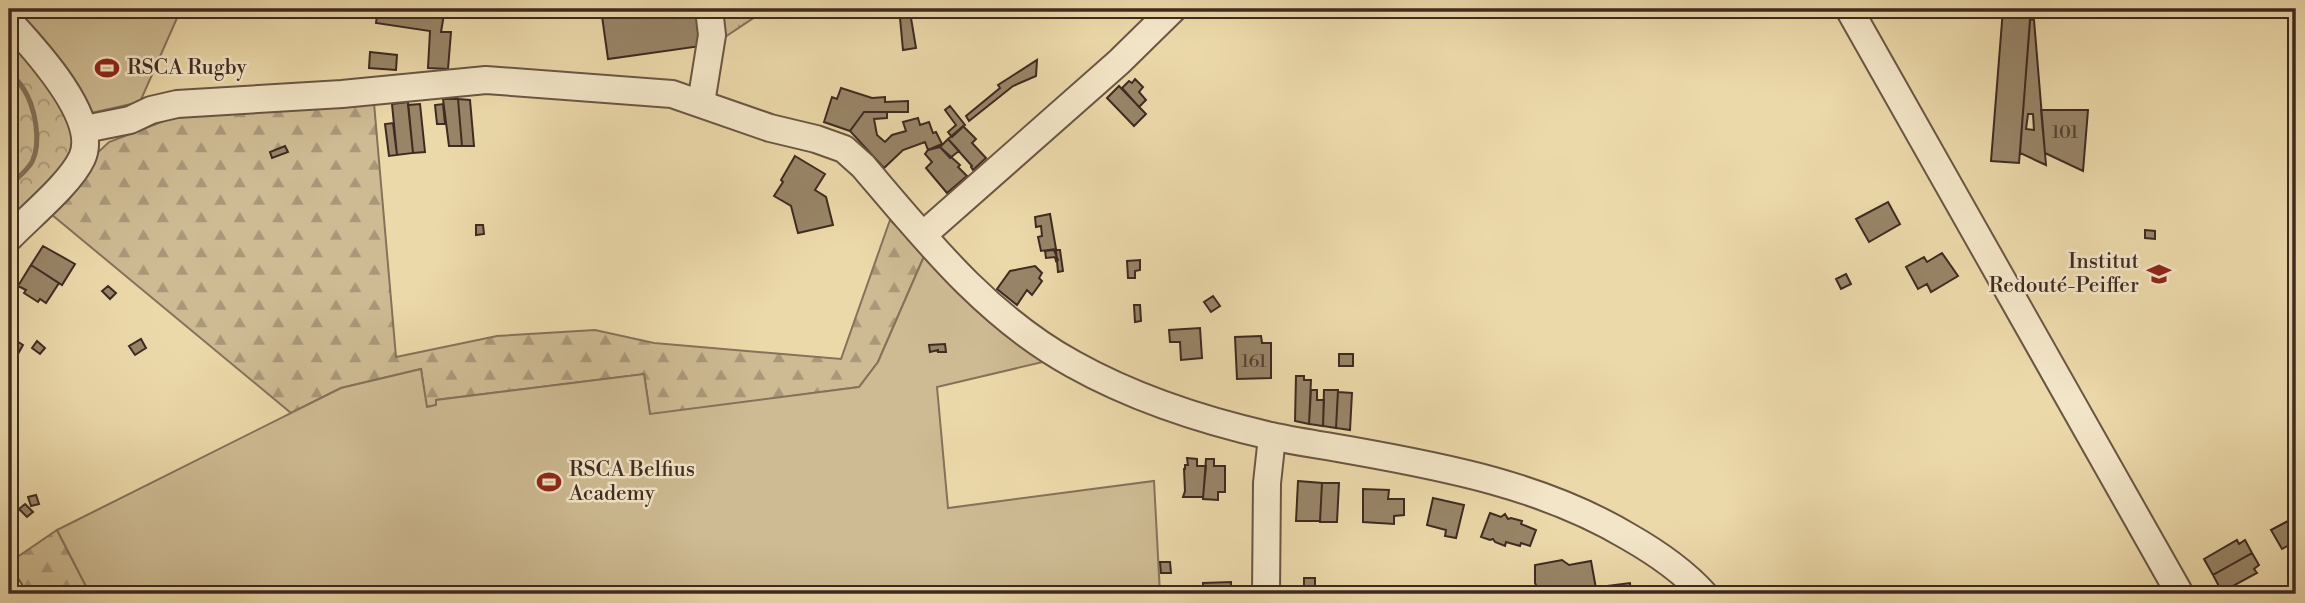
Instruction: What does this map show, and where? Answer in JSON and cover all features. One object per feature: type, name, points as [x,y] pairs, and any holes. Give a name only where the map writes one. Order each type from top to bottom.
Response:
[{"type":"street","points":[[701,103],[712,35],[709,9]]},
{"type":"street","points":[[923,235],[1119,62],[1173,9]]},
{"type":"street","points":[[1849,9],[2180,594]]},
{"type":"street","points":[[9,21],[65,90],[85,129],[83,157],[67,180],[9,238]]},
{"type":"street","points":[[85,129],[130,120],[151,110],[177,104],[342,94],[486,80],[672,94],[770,128],[844,149],[863,166],[975,292],[1008,322],[1073,364],[1126,389],[1194,415],[1272,437],[1472,474],[1544,497],[1602,520],[1650,549],[1687,576],[1704,594]]},
{"type":"street","points":[[1266,594],[1268,483],[1272,437]]},
{"type":"green space","name":"RSCA Rugby","points":[[14,9],[181,9],[140,102],[87,114],[37,33]]},
{"type":"green space","points":[[715,9],[767,9],[719,41]]},
{"type":"green space","points":[[9,36],[36,67],[63,108],[77,146],[71,160],[9,227]]},
{"type":"green space","points":[[374,103],[396,357],[497,336],[595,330],[654,343],[841,359],[890,220],[925,254],[878,362],[859,387],[650,415],[644,374],[437,400],[437,405],[426,407],[421,369],[341,388],[291,413],[51,214],[92,158],[109,142],[177,116]]},
{"type":"green space","name":"RSCA Belfius Academy","points":[[925,254],[1047,361],[937,387],[948,508],[1154,481],[1160,594],[90,594],[57,530],[341,388],[421,369],[427,407],[436,405],[436,400],[644,374],[650,414],[859,387],[878,362]]},
{"type":"green space","points":[[57,530],[90,594],[26,594],[10,562]]},
{"type":"building","points":[[378,9],[444,14],[441,32],[451,32],[448,69],[428,68],[430,31],[376,23]]},
{"type":"building","points":[[601,9],[696,9],[701,46],[608,59]]},
{"type":"building","points":[[2003,9],[2031,9],[2019,163],[1991,161]]},
{"type":"building","points":[[900,18],[911,18],[916,48],[903,50]]},
{"type":"building","points":[[2030,19],[2034,20],[2046,165],[2020,153]],"holes":[[[2028,114],[2033,114],[2034,130],[2026,129]]]},
{"type":"building","points":[[370,52],[397,55],[396,70],[369,68]]},
{"type":"building","points":[[1037,60],[1036,76],[1013,86],[969,121],[966,116],[1000,88],[998,85]]},
{"type":"building","points":[[1135,79],[1143,87],[1139,92],[1146,100],[1139,107],[1122,88]]},
{"type":"building","points":[[1119,86],[1146,114],[1134,126],[1107,98]]},
{"type":"building","points":[[841,88],[872,98],[885,97],[885,102],[908,101],[908,112],[864,112],[850,131],[824,122],[832,97],[837,99]]},
{"type":"building","points":[[443,99],[458,99],[462,146],[449,146]]},
{"type":"building","points":[[458,99],[470,100],[474,146],[462,146]]},
{"type":"building","points":[[408,102],[413,153],[397,155],[392,104]]},
{"type":"building","points":[[420,104],[425,152],[413,153],[408,105]]},
{"type":"building","points":[[443,104],[445,124],[437,124],[435,105]]},
{"type":"building","points":[[950,106],[965,125],[952,137],[948,132],[956,125],[945,110]]},
{"type":"building","points":[[2041,110],[2088,110],[2083,171],[2045,153]]},
{"type":"building","points":[[864,112],[887,112],[887,118],[874,119],[877,135],[885,142],[892,135],[906,131],[903,122],[918,118],[920,125],[929,122],[933,133],[936,132],[942,144],[928,150],[925,142],[903,150],[884,168],[850,131]]},
{"type":"building","points":[[393,123],[397,155],[389,156],[385,124]]},
{"type":"building","points":[[963,126],[976,139],[972,143],[986,158],[973,170],[948,139]]},
{"type":"building","points":[[948,139],[959,151],[950,158],[940,147]]},
{"type":"building","points":[[285,146],[288,152],[272,158],[270,152]]},
{"type":"building","points":[[940,147],[960,165],[958,167],[967,176],[947,193],[926,168],[932,162],[925,154],[928,150]]},
{"type":"building","points":[[795,156],[825,174],[815,190],[826,197],[833,225],[798,233],[791,206],[774,196]]},
{"type":"building","points":[[1888,202],[1900,224],[1869,242],[1856,219]]},
{"type":"building","points":[[1050,214],[1056,249],[1041,251],[1038,237],[1042,236],[1041,226],[1036,227],[1035,217]]},
{"type":"building","points":[[476,225],[483,225],[484,234],[476,235]]},
{"type":"building","points":[[2145,230],[2155,231],[2155,239],[2145,238]]},
{"type":"building","points":[[43,246],[75,264],[62,285],[31,265]]},
{"type":"building","points":[[1054,250],[1058,260],[1056,261],[1055,257],[1046,258],[1045,251]]},
{"type":"building","points":[[1056,250],[1060,250],[1063,271],[1058,272]]},
{"type":"building","points":[[1942,253],[1958,276],[1931,292],[1927,284],[1918,289],[1906,267],[1924,257],[1927,262]]},
{"type":"building","points":[[1140,260],[1140,270],[1135,271],[1135,278],[1128,278],[1127,261]]},
{"type":"building","points":[[31,265],[59,283],[46,303],[40,299],[38,302],[18,286]]},
{"type":"building","points":[[1035,266],[1042,273],[1039,278],[1042,281],[1032,295],[1027,290],[1017,305],[997,289],[1010,271]]},
{"type":"building","points":[[1846,274],[1851,284],[1841,289],[1836,279]]},
{"type":"building","points":[[108,286],[116,293],[110,299],[102,291]]},
{"type":"building","points":[[1213,296],[1220,306],[1211,312],[1204,302]]},
{"type":"building","points":[[1134,305],[1140,305],[1141,321],[1135,322]]},
{"type":"building","points":[[1200,328],[1202,358],[1181,360],[1180,342],[1170,342],[1169,330]]},
{"type":"building","points":[[9,336],[23,345],[11,366],[9,364]]},
{"type":"building","points":[[1261,336],[1262,343],[1271,343],[1271,378],[1237,379],[1235,337]]},
{"type":"building","points":[[141,339],[146,348],[135,355],[129,346]]},
{"type":"building","points":[[37,341],[45,348],[40,354],[32,348]]},
{"type":"building","points":[[945,344],[946,352],[930,352],[929,345]]},
{"type":"building","points":[[1339,354],[1353,354],[1353,366],[1339,366]]},
{"type":"building","points":[[1296,376],[1311,380],[1309,424],[1295,421]]},
{"type":"building","points":[[1311,390],[1317,390],[1317,400],[1324,400],[1323,426],[1309,424]]},
{"type":"building","points":[[1324,390],[1338,390],[1336,428],[1323,426]]},
{"type":"building","points":[[1338,392],[1352,393],[1350,430],[1336,428]]},
{"type":"building","points":[[1187,458],[1197,459],[1197,466],[1206,466],[1203,497],[1183,497]]},
{"type":"building","points":[[1206,459],[1214,459],[1214,466],[1225,466],[1225,492],[1218,492],[1218,500],[1203,499]]},
{"type":"building","points":[[1298,481],[1322,483],[1320,521],[1296,521]]},
{"type":"building","points":[[1322,483],[1339,483],[1337,522],[1320,522]]},
{"type":"building","points":[[1363,489],[1389,490],[1388,499],[1404,499],[1404,515],[1394,516],[1394,524],[1363,522]]},
{"type":"building","points":[[36,495],[39,504],[31,506],[28,497]]},
{"type":"building","points":[[1433,498],[1464,505],[1456,538],[1445,536],[1446,530],[1427,525]]},
{"type":"building","points":[[25,504],[33,512],[27,517],[19,509]]},
{"type":"building","points":[[1490,513],[1501,517],[1505,514],[1508,519],[1522,521],[1521,524],[1536,530],[1530,546],[1506,542],[1505,546],[1493,539],[1481,537]]},
{"type":"building","points":[[2288,521],[2296,535],[2296,541],[2282,549],[2271,530]]},
{"type":"building","points":[[2237,540],[2239,544],[2245,540],[2252,553],[2213,575],[2204,559]]},
{"type":"building","points":[[2252,553],[2259,565],[2254,569],[2257,573],[2222,592],[2213,575]]},
{"type":"building","points":[[1562,560],[1569,565],[1591,561],[1597,594],[1540,594],[1535,583],[1535,565]]},
{"type":"building","points":[[1160,562],[1170,562],[1171,573],[1161,573]]},
{"type":"building","points":[[1304,578],[1315,578],[1315,586],[1304,586]]},
{"type":"building","points":[[1231,582],[1231,594],[1203,594],[1203,583]]},
{"type":"building","points":[[1630,583],[1631,594],[1607,594],[1606,586]]},
{"type":"waterway","points":[[9,71],[27,96],[34,114],[37,135],[32,162],[9,186]]},
{"type":"place","name":"RSCA Rugby","points":[[107,68]]},
{"type":"place","name":"Institut Redouté-Peiffer","points":[[2159,274]]},
{"type":"place","name":"RSCA Belfius Academy","points":[[549,482]]}]
